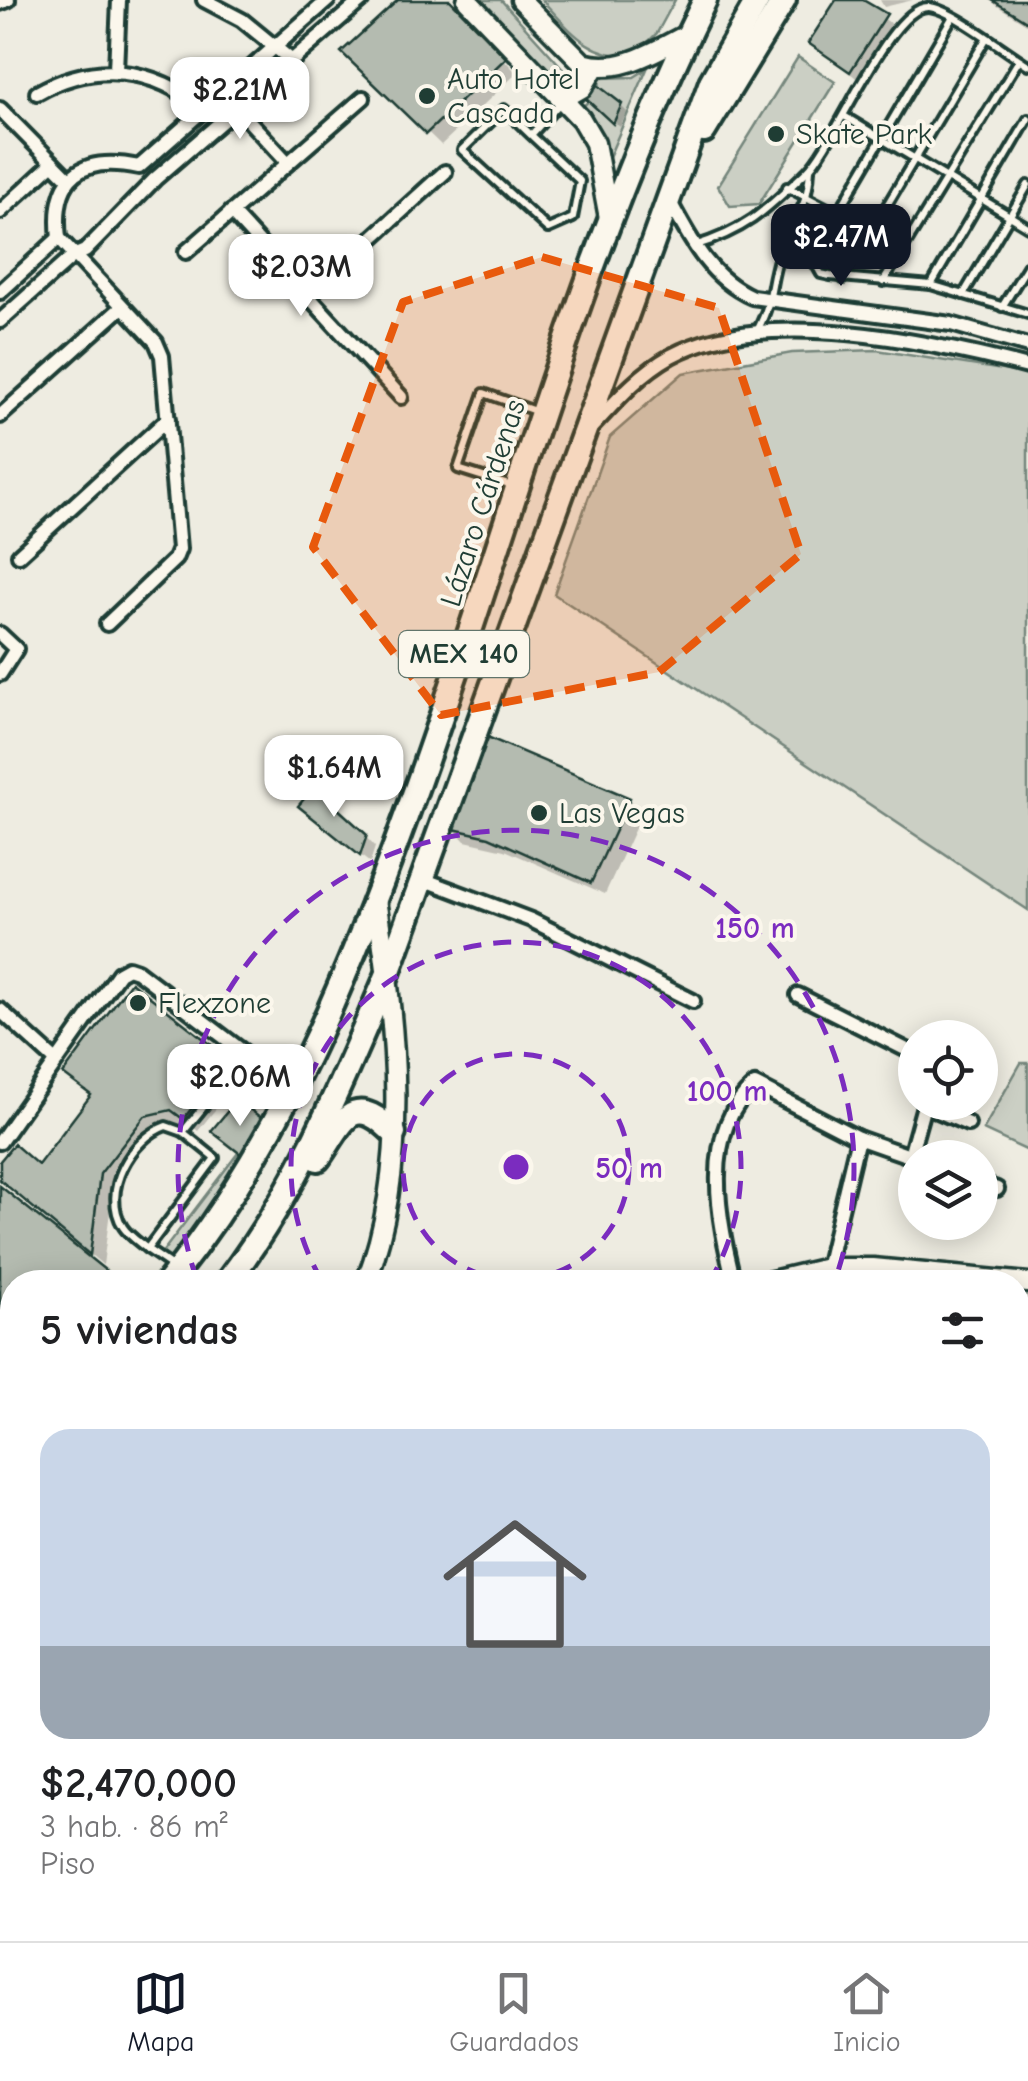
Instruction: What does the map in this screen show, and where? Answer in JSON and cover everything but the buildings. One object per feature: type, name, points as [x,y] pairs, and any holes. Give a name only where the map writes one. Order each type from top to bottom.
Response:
[{"type":"highway","name":"Lázaro Cárdenas","points":[[178,1270],[224,1208],[292,1088],[376,900],[452,694],[518,488],[645,122],[705,0]]},
{"type":"highway","name":"MEX 140","points":[[235,1270],[287,1196],[388,971],[711,82],[758,0]]},
{"type":"highway","points":[[681,168],[784,0]]},
{"type":"highway","points":[[287,1196],[350,1113],[374,1113],[394,1133]]},
{"type":"main road","points":[[467,0],[582,119],[595,143],[610,223]]},
{"type":"main road","points":[[520,0],[583,63],[595,67],[635,60],[688,34]]},
{"type":"main road","points":[[563,99],[582,88],[595,67]]},
{"type":"main road","points":[[370,1270],[392,1173],[394,1133],[388,971],[376,900]]},
{"type":"main road","points":[[820,1270],[854,1270]]},
{"type":"street","points":[[0,2],[8,0]]},
{"type":"street","points":[[116,70],[119,0]]},
{"type":"street","points":[[204,0],[276,45],[292,61]]},
{"type":"street","points":[[107,624],[175,559],[179,550],[162,356],[156,342],[72,256],[60,238],[56,215],[60,194],[69,179],[87,166],[108,161],[139,168],[328,0]]},
{"type":"street","points":[[0,321],[72,256],[85,251],[155,179],[362,0]]},
{"type":"street","points":[[37,93],[62,79],[116,70],[166,83],[204,109]]},
{"type":"street","points":[[223,93],[288,162]]},
{"type":"street","points":[[186,252],[363,98]]},
{"type":"street","points":[[0,109],[69,179]]},
{"type":"street","points":[[0,212],[53,163]]},
{"type":"street","points":[[308,296],[445,172]]},
{"type":"street","points":[[670,202],[693,246],[731,287],[773,300],[951,324],[1028,346]]},
{"type":"street","points":[[231,212],[401,398]]},
{"type":"street","points":[[0,292],[60,238]]},
{"type":"street","points":[[0,416],[121,308]]},
{"type":"street","points":[[587,432],[637,378],[673,355],[756,332],[847,332],[973,353],[1028,368]]},
{"type":"street","points":[[18,554],[168,419]]},
{"type":"street","points":[[0,634],[16,649],[0,674]]},
{"type":"street","points":[[420,878],[531,920],[693,1001]]},
{"type":"street","points":[[0,1142],[119,973],[128,968],[292,1088]]},
{"type":"street","points":[[798,995],[898,1045]]},
{"type":"street","points":[[0,1010],[56,1061]]},
{"type":"street","points":[[731,1270],[720,1228],[717,1177],[728,1124],[742,1096],[755,1085],[858,1138],[898,1152]]},
{"type":"street","points":[[959,1120],[968,1124]]},
{"type":"street","points":[[827,1268],[858,1138]]},
{"type":"lane","points":[[693,246],[750,225],[810,168],[906,17],[929,7],[1028,65]]},
{"type":"lane","points":[[952,18],[837,213],[816,266],[821,274],[843,279],[931,285],[1028,314]]},
{"type":"lane","points":[[843,279],[986,39]]},
{"type":"lane","points":[[882,282],[1019,60]]},
{"type":"lane","points":[[531,135],[563,99]]},
{"type":"lane","points":[[504,109],[531,135],[580,181],[573,218],[548,228],[462,150],[504,109]]},
{"type":"lane","points":[[844,116],[1028,228]]},
{"type":"lane","points":[[931,285],[1028,119]]},
{"type":"lane","points":[[756,332],[773,300],[778,257],[809,199],[810,168]]},
{"type":"lane","points":[[963,295],[1028,186]]},
{"type":"lane","points":[[786,187],[837,213]]},
{"type":"lane","points":[[1002,307],[1028,265]]},
{"type":"lane","points":[[518,488],[458,469],[484,392],[544,414]]},
{"type":"lane","points":[[183,1132],[246,1055]]},
{"type":"lane","points":[[147,1249],[216,1158],[183,1132],[166,1126],[150,1131],[127,1157],[118,1205],[122,1226],[167,1270]]},
{"type":"highlighted area","points":[[542,257],[719,308],[801,554],[659,672],[441,715],[313,547],[403,302]]},
{"type":"shaded area","points":[[482,0],[501,0],[576,83],[568,88],[560,84]]},
{"type":"shaded area","points":[[542,0],[675,0],[657,33],[634,56],[592,47]]},
{"type":"shaded area","name":"Skate Park","points":[[798,57],[835,82],[759,204],[730,206],[718,186]]},
{"type":"shaded area","points":[[647,69],[606,164],[582,107],[600,91],[599,78],[634,77]]},
{"type":"shaded area","points":[[877,350],[1028,374],[1028,910],[554,594],[610,437],[683,373],[792,353]]},
{"type":"shaded area","points":[[1021,1063],[1028,1063],[1028,1151],[983,1130],[989,1120],[998,1120],[998,1104]]},
{"type":"shaded area","points":[[238,1153],[247,1159],[173,1263],[161,1254]]},
{"type":"place","name":"Auto Hotel Cascada","points":[[427,96]]},
{"type":"place","name":"Skate Park","points":[[776,134]]},
{"type":"place","name":"Las Vegas","points":[[539,813]]},
{"type":"place","name":"Flexzone","points":[[138,1003]]}]
